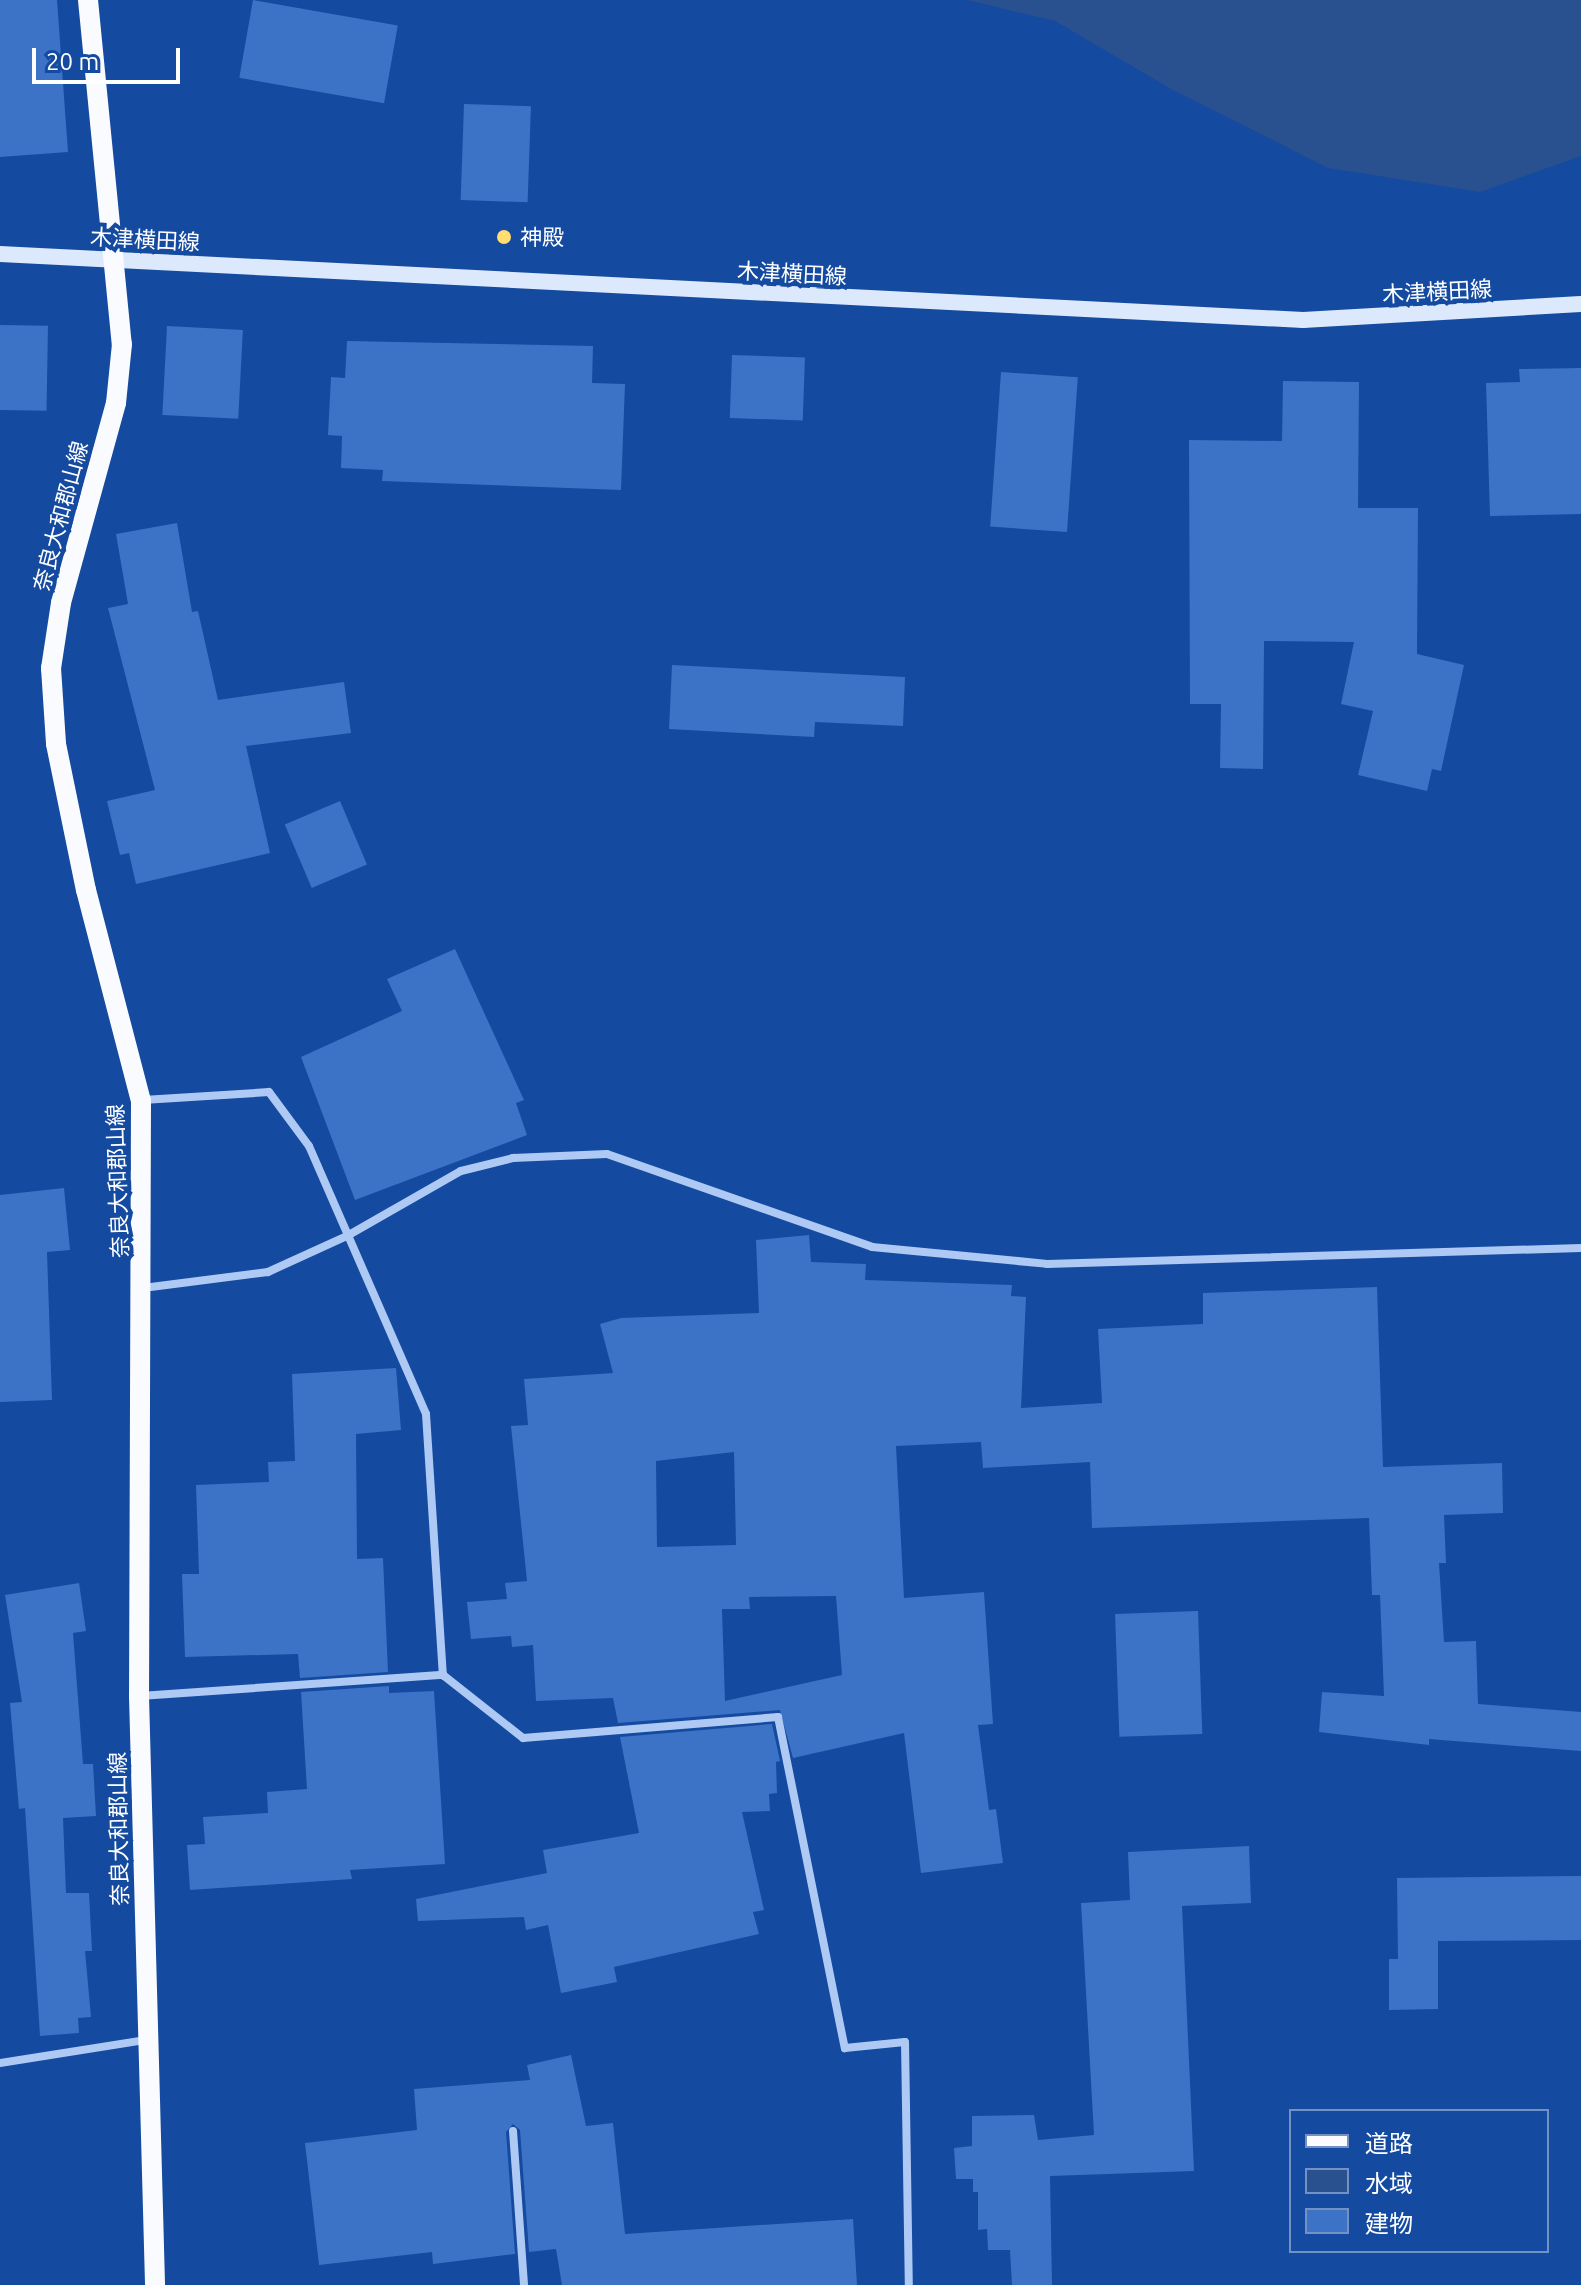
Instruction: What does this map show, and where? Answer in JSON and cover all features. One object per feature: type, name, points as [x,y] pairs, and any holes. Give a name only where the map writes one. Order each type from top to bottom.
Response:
[{"type":"main road","name":"奈良大和郡山線","points":[[88,0],[122,344],[116,403],[61,603],[51,668],[56,744],[86,890],[141,1101],[143,1288],[139,1696],[155,2285]]},
{"type":"main road","name":"木津横田線","points":[[0,254],[1303,320],[1581,304]]},
{"type":"street","points":[[141,1101],[269,1092],[309,1146],[426,1414],[443,1675]]},
{"type":"street","points":[[143,1288],[268,1272],[347,1236],[461,1171],[513,1158],[607,1154],[872,1247],[1032,1263],[1581,1248]]},
{"type":"street","points":[[139,1696],[443,1675],[523,1738],[778,1717],[845,2048],[905,2042],[909,2285]]},
{"type":"street","points":[[0,2063],[147,2040]]},
{"type":"street","points":[[513,2131],[524,2285]]},
{"type":"water","points":[[967,0],[1581,0],[1581,156],[1480,192],[1328,168],[1173,90],[1055,21]]},
{"type":"building","points":[[0,0],[57,0],[68,152],[0,157]]},
{"type":"building","points":[[253,0],[398,26],[384,103],[239,78]]},
{"type":"building","points":[[464,104],[531,106],[528,202],[461,200]]},
{"type":"building","points":[[0,325],[48,326],[47,411],[0,410]]},
{"type":"building","points":[[167,326],[243,330],[238,419],[162,415]]},
{"type":"building","points":[[347,341],[593,346],[592,383],[625,384],[621,490],[382,481],[383,470],[341,468],[342,436],[328,435],[331,377],[345,378]]},
{"type":"building","points":[[732,355],[805,358],[803,421],[730,418]]},
{"type":"building","points":[[1581,368],[1581,514],[1490,516],[1486,383],[1520,382],[1519,369]]},
{"type":"building","points":[[1001,372],[1078,377],[1067,532],[990,527]]},
{"type":"building","points":[[1283,381],[1359,382],[1358,508],[1418,508],[1417,654],[1464,665],[1441,771],[1432,769],[1427,791],[1358,775],[1373,711],[1341,704],[1354,642],[1264,641],[1263,769],[1220,768],[1221,704],[1190,704],[1189,440],[1282,441]]},
{"type":"building","points":[[177,523],[192,612],[198,611],[218,700],[344,682],[351,733],[246,746],[270,853],[136,884],[129,853],[120,855],[107,801],[155,790],[108,608],[128,604],[116,534]]},
{"type":"building","points":[[672,665],[905,677],[903,726],[815,722],[814,737],[669,729]]},
{"type":"building","points":[[340,801],[367,865],[312,888],[285,824]]},
{"type":"building","points":[[455,949],[524,1100],[516,1103],[527,1135],[355,1200],[301,1057],[402,1011],[387,979]]},
{"type":"building","points":[[64,1188],[70,1250],[47,1252],[52,1400],[0,1402],[0,1195]]},
{"type":"building","points":[[809,1235],[811,1262],[866,1264],[865,1280],[1012,1285],[1011,1296],[1026,1297],[1021,1408],[1102,1403],[1098,1329],[1203,1324],[1203,1293],[1377,1287],[1383,1467],[1502,1463],[1503,1513],[1444,1515],[1446,1563],[1439,1563],[1444,1642],[1476,1641],[1478,1704],[1581,1712],[1581,1751],[1429,1739],[1429,1745],[1319,1732],[1322,1692],[1384,1696],[1380,1595],[1372,1595],[1369,1518],[1092,1528],[1090,1462],[983,1468],[981,1442],[896,1446],[904,1598],[984,1592],[993,1724],[978,1725],[989,1810],[996,1809],[1003,1863],[921,1873],[904,1733],[793,1758],[780,1710],[618,1723],[613,1698],[536,1701],[533,1645],[512,1647],[511,1636],[471,1639],[467,1602],[507,1599],[505,1583],[527,1581],[511,1426],[528,1425],[524,1379],[613,1373],[600,1324],[621,1318],[759,1313],[756,1240]],"holes":[[[734,1452],[736,1545],[657,1547],[656,1461]],[[836,1596],[842,1675],[725,1701],[722,1609],[750,1609],[749,1597]]]},
{"type":"building","points":[[396,1368],[401,1430],[356,1434],[357,1559],[383,1558],[388,1672],[300,1678],[298,1654],[185,1657],[182,1574],[199,1574],[196,1485],[269,1482],[268,1462],[295,1461],[292,1374]]},
{"type":"building","points":[[79,1583],[86,1631],[73,1633],[83,1764],[93,1764],[96,1816],[63,1818],[66,1893],[89,1893],[92,1951],[85,1951],[91,2017],[78,2018],[79,2033],[40,2036],[25,1808],[19,1809],[10,1703],[22,1702],[5,1595]]},
{"type":"building","points":[[1198,1611],[1202,1734],[1119,1737],[1115,1614]]},
{"type":"building","points":[[389,1686],[389,1693],[434,1691],[445,1864],[350,1870],[352,1879],[190,1890],[187,1845],[205,1844],[203,1817],[268,1813],[267,1792],[307,1789],[301,1692]]},
{"type":"building","points":[[772,1724],[780,1761],[776,1762],[777,1793],[769,1794],[770,1811],[742,1812],[764,1910],[753,1912],[759,1934],[614,1967],[617,1982],[561,1993],[548,1925],[526,1930],[524,1917],[418,1921],[416,1899],[547,1873],[543,1850],[639,1833],[620,1737]]},
{"type":"building","points":[[1249,1846],[1251,1903],[1182,1906],[1194,2171],[1050,2176],[1052,2285],[1012,2285],[1010,2250],[988,2250],[987,2229],[978,2230],[978,2192],[973,2192],[973,2179],[956,2179],[954,2148],[972,2146],[972,2116],[1034,2115],[1038,2140],[1094,2135],[1081,1903],[1130,1900],[1128,1852]]},
{"type":"building","points":[[1581,1876],[1581,1940],[1438,1941],[1438,2009],[1389,2010],[1389,1959],[1398,1959],[1397,1878]]},
{"type":"building","points":[[571,2055],[586,2126],[613,2123],[625,2234],[853,2219],[857,2285],[562,2285],[556,2249],[529,2252],[520,2130],[513,2124],[506,2132],[515,2254],[433,2264],[432,2252],[319,2265],[305,2143],[417,2130],[414,2089],[530,2080],[527,2065]]},
{"type":"place","name":"神殿","points":[[504,237]]}]
